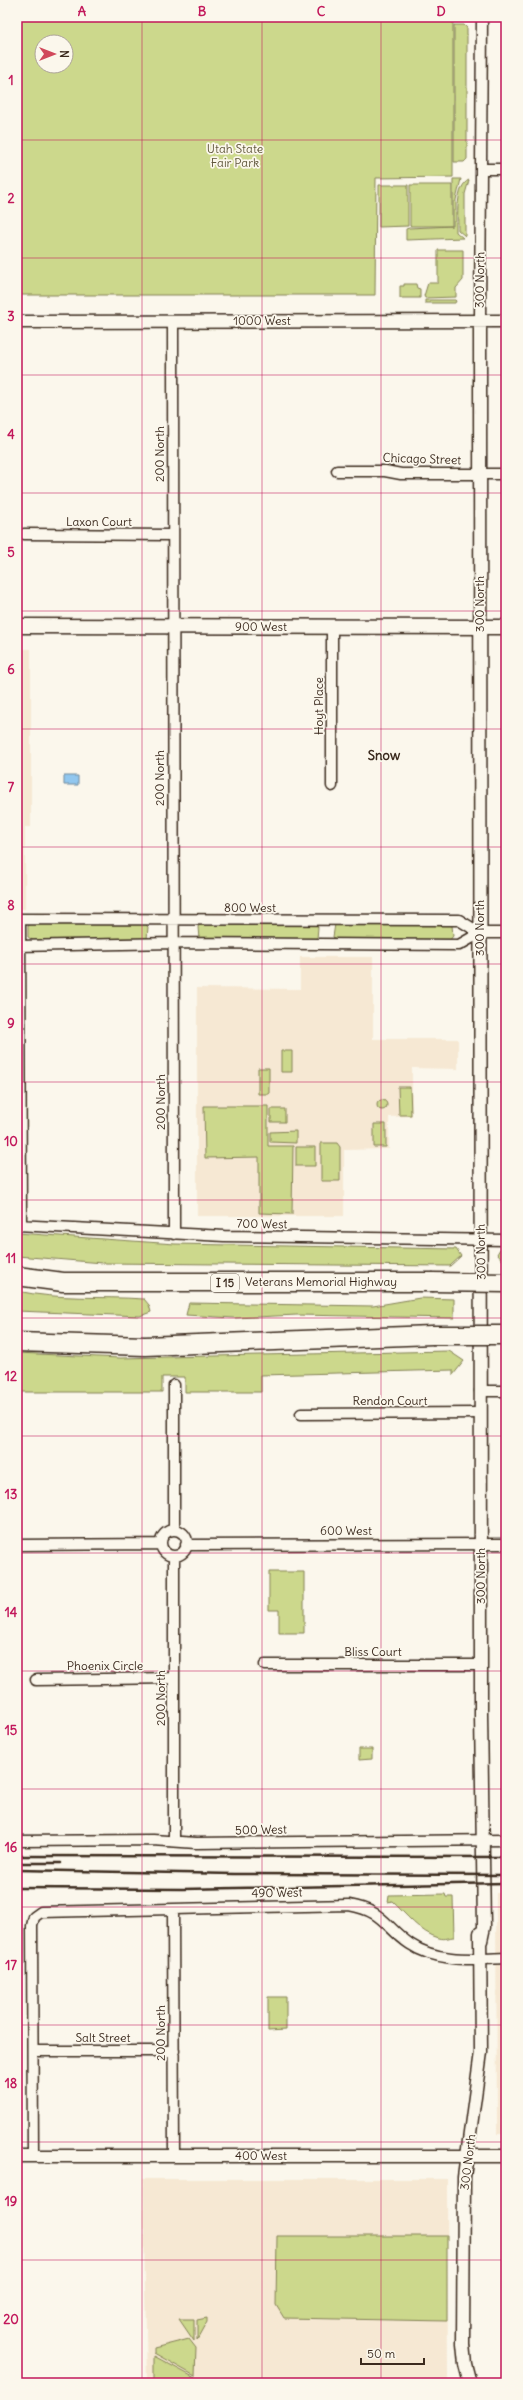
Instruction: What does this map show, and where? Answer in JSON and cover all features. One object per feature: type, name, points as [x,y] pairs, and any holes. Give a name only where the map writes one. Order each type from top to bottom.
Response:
[{"type":"highway","name":"Veterans Memorial Highway","points":[[17,1276],[62,1282],[506,1283]]},
{"type":"highway","points":[[17,1342],[145,1346],[432,1335],[505,1335]]},
{"type":"main road","name":"900 West","points":[[17,626],[506,626]]},
{"type":"street","name":"300 North","points":[[470,2383],[465,2364],[463,2344],[464,2177],[480,2052],[482,1941],[484,1927],[480,1544],[480,321],[482,17]]},
{"type":"street","points":[[482,169],[506,169]]},
{"type":"street","name":"1000 West","points":[[17,322],[506,321]]},
{"type":"street","name":"200 North","points":[[173,322],[174,1234]]},
{"type":"street","name":"Chicago Street","points":[[337,471],[385,471],[401,474],[506,474]]},
{"type":"street","name":"Laxon Court","points":[[24,534],[173,535]]},
{"type":"street","name":"Hoyt Place","points":[[332,626],[332,786]]},
{"type":"street","points":[[18,919],[19,1225]]},
{"type":"street","name":"800 West","points":[[18,919],[174,921],[459,920],[480,933]]},
{"type":"street","points":[[18,946],[174,943],[459,945],[480,933],[506,933]]},
{"type":"street","name":"700 West","points":[[19,1225],[174,1234],[294,1238],[506,1240]]},
{"type":"street","points":[[174,1385],[174,1530]]},
{"type":"street","points":[[480,1391],[506,1391]]},
{"type":"street","name":"Rendon Court","points":[[301,1414],[480,1413]]},
{"type":"street","points":[[174,1530],[184,1536],[186,1545],[184,1552],[174,1556],[164,1552],[161,1544],[164,1535],[174,1530]]},
{"type":"street","points":[[17,1545],[161,1544]]},
{"type":"street","name":"600 West","points":[[186,1545],[506,1544]]},
{"type":"street","name":"200 North","points":[[174,1556],[174,1841]]},
{"type":"street","name":"Bliss Court","points":[[265,1665],[481,1665]]},
{"type":"street","name":"Phoenix Circle","points":[[36,1680],[174,1678]]},
{"type":"street","name":"500 West","points":[[17,1841],[174,1841],[196,1843],[506,1840]]},
{"type":"street","name":"490 West","points":[[33,2051],[32,1926],[34,1917],[45,1911],[173,1910],[196,1908],[349,1905],[374,1912],[409,1943],[424,1952],[446,1958],[506,1958]]},
{"type":"street","name":"200 North","points":[[173,1910],[174,2156]]},
{"type":"street","points":[[33,2051],[33,2156]]},
{"type":"street","name":"Salt Street","points":[[33,2051],[174,2051]]},
{"type":"street","name":"400 West","points":[[17,2156],[506,2156]]},
{"type":"shaded area","points":[[17,649],[31,649],[31,827],[25,827],[25,909],[17,909]]},
{"type":"shaded area","points":[[300,957],[373,957],[373,1039],[458,1039],[458,1069],[412,1068],[412,1116],[389,1117],[389,1149],[344,1150],[344,1216],[197,1216],[197,988],[300,989]]},
{"type":"shaded area","points":[[503,1693],[506,1693],[506,1835],[504,1835]]},
{"type":"shaded area","points":[[496,1893],[506,1893],[506,2134],[497,2134]]},
{"type":"shaded area","points":[[143,2179],[447,2179],[448,2383],[147,2383]]},
{"type":"green space","name":"Utah State Fair Park","points":[[17,17],[453,17],[453,177],[376,178],[375,295],[17,295]]},
{"type":"green space","points":[[454,25],[464,25],[467,28],[467,159],[464,162],[454,162]]},
{"type":"green space","points":[[453,179],[461,179],[456,200],[456,232],[463,238],[406,240],[406,229],[409,228],[453,226]]},
{"type":"green space","points":[[469,180],[465,194],[465,236],[458,230],[458,203],[461,189]]},
{"type":"green space","points":[[379,185],[408,185],[408,226],[379,227]]},
{"type":"green space","points":[[410,185],[452,185],[452,226],[410,226]]},
{"type":"green space","points":[[438,250],[463,250],[463,280],[456,288],[456,297],[425,298],[424,296],[428,283],[438,283]]},
{"type":"green space","points":[[404,284],[416,284],[417,288],[420,289],[420,298],[400,298],[400,286],[404,286]]},
{"type":"green space","points":[[425,300],[456,301],[455,303],[425,303]]},
{"type":"green space","points":[[200,923],[315,924],[318,927],[317,939],[199,939],[198,927]]},
{"type":"green space","points":[[31,924],[145,924],[148,927],[147,939],[34,941],[28,937],[28,926]]},
{"type":"green space","points":[[335,924],[452,925],[453,936],[449,941],[337,940],[333,937]]},
{"type":"green space","points":[[281,1051],[292,1051],[292,1072],[281,1072]]},
{"type":"green space","points":[[258,1068],[269,1068],[269,1094],[258,1094]]},
{"type":"green space","points":[[398,1087],[410,1087],[411,1115],[399,1115]]},
{"type":"green space","points":[[382,1100],[387,1105],[382,1110],[377,1105]]},
{"type":"green space","points":[[204,1106],[268,1106],[268,1146],[293,1146],[292,1214],[259,1213],[259,1157],[205,1158]]},
{"type":"green space","points":[[271,1109],[285,1109],[285,1122],[271,1122]]},
{"type":"green space","points":[[374,1124],[386,1124],[386,1147],[374,1147]]},
{"type":"green space","points":[[296,1131],[296,1143],[270,1142],[270,1132]]},
{"type":"green space","points":[[321,1143],[337,1143],[340,1147],[340,1181],[321,1181]]},
{"type":"green space","points":[[296,1147],[315,1147],[315,1166],[296,1166]]},
{"type":"green space","points":[[17,1233],[175,1244],[456,1249],[461,1256],[450,1266],[103,1263],[17,1256]]},
{"type":"green space","points":[[500,1249],[506,1249],[506,1264],[497,1254]]},
{"type":"green space","points":[[17,1291],[64,1297],[144,1299],[149,1305],[151,1312],[140,1316],[17,1311]]},
{"type":"green space","points":[[420,1298],[454,1299],[454,1318],[297,1315],[235,1318],[186,1315],[189,1303],[373,1306]]},
{"type":"green space","points":[[449,1351],[464,1361],[453,1375],[453,1370],[261,1375],[261,1392],[185,1392],[185,1377],[162,1377],[162,1392],[17,1392],[17,1353],[120,1358]]},
{"type":"green space","points":[[269,1572],[304,1572],[304,1633],[279,1633],[279,1610],[269,1610]]},
{"type":"green space","points":[[359,1749],[372,1749],[372,1759],[359,1760]]},
{"type":"green space","points":[[445,1894],[446,1897],[453,1897],[454,1937],[446,1939],[432,1936],[419,1928],[392,1901],[388,1902],[389,1895]]},
{"type":"green space","points":[[268,1997],[286,1997],[286,2030],[268,2031]]},
{"type":"green space","points":[[277,2236],[447,2236],[447,2321],[284,2318],[276,2305]]},
{"type":"green space","points":[[207,2318],[207,2322],[197,2340],[197,2320]]},
{"type":"green space","points":[[179,2319],[194,2319],[194,2341]]},
{"type":"green space","points":[[189,2339],[196,2348],[195,2376],[154,2353],[154,2348]]},
{"type":"green space","points":[[154,2356],[195,2378],[195,2383],[154,2383]]},
{"type":"water","points":[[64,776],[78,776],[78,785],[64,785]]},
{"type":"railway","points":[[17,1856],[506,1857]]},
{"type":"railway","points":[[17,1863],[61,1863]]},
{"type":"railway","points":[[17,1870],[235,1874],[506,1875]]},
{"type":"railway","points":[[17,1888],[183,1889],[506,1883]]},
{"type":"district","name":"Snow","points":[[384,755]]}]
